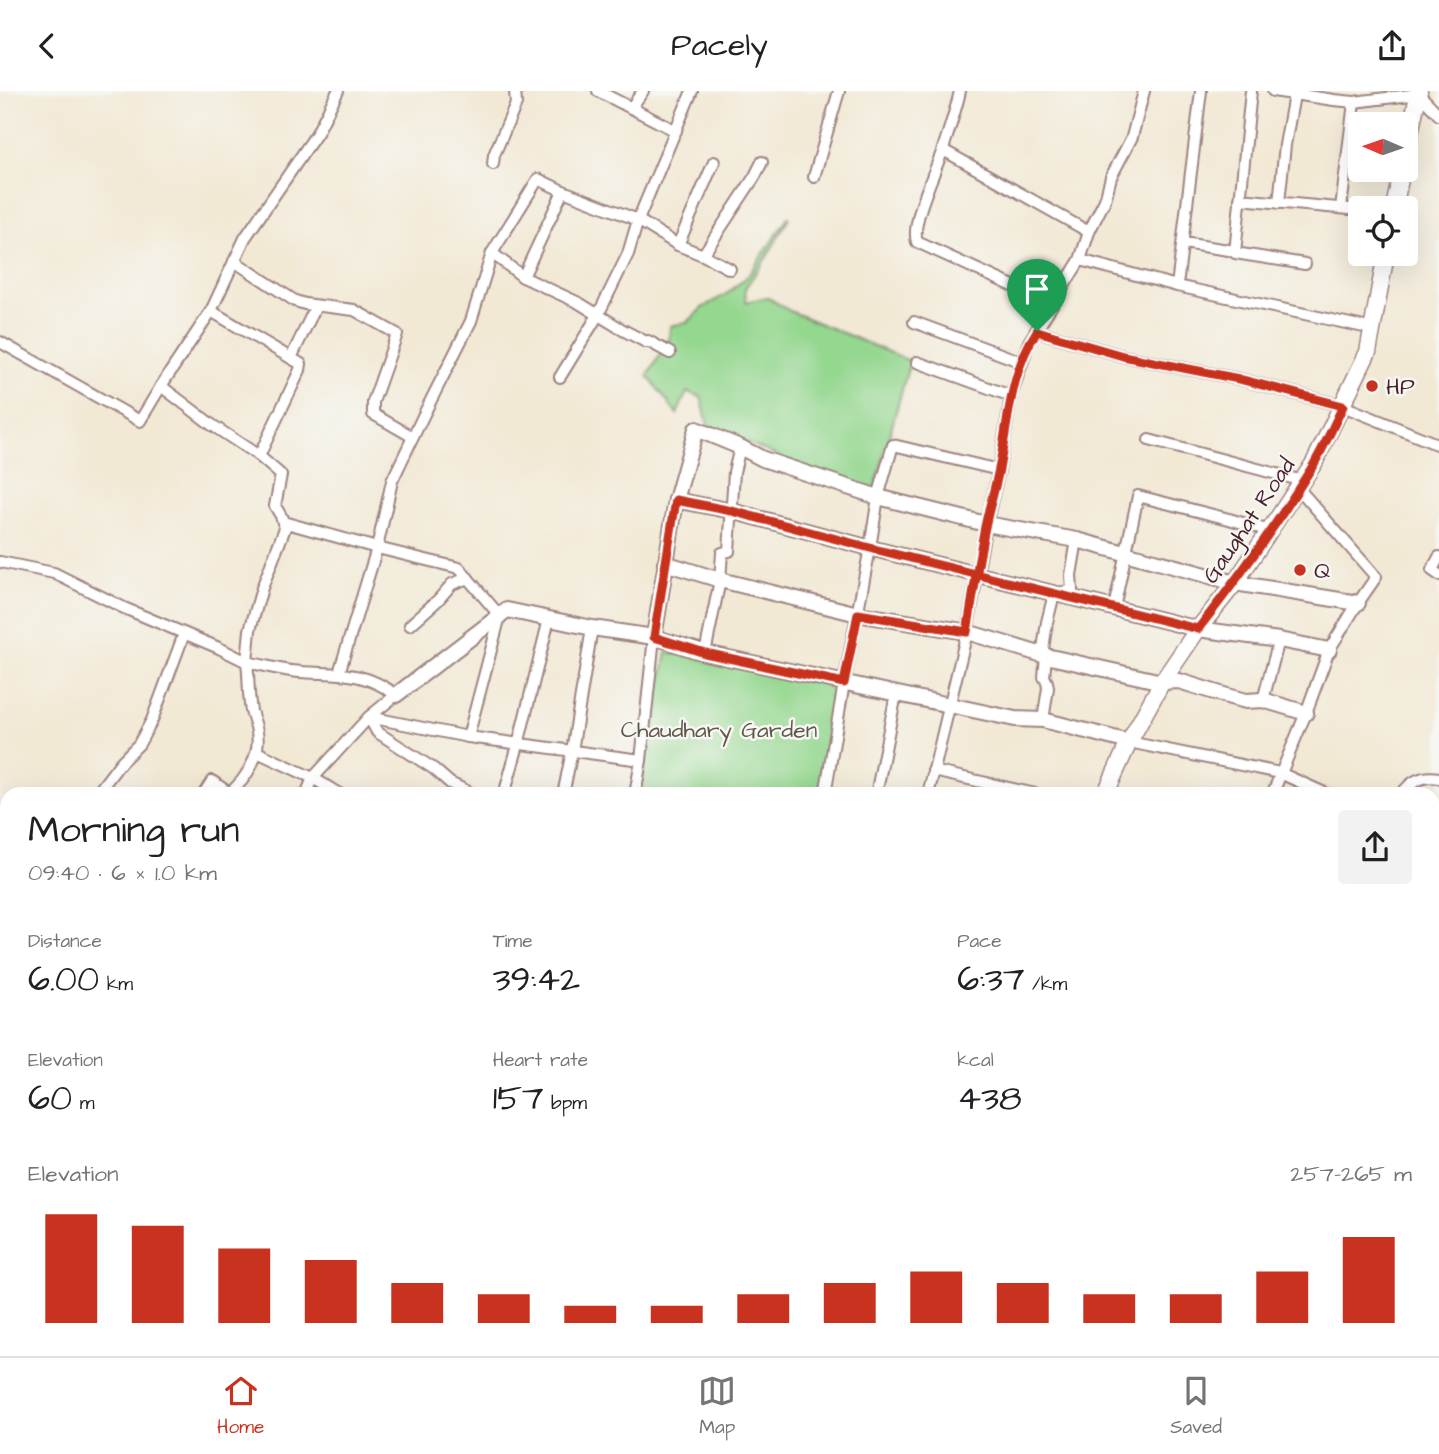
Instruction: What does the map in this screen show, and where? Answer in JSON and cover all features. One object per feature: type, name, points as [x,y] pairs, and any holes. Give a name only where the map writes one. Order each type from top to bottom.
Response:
[{"type":"main road","points":[[1415,112],[1419,93]]},
{"type":"main road","name":"Gaughat Road","points":[[1109,787],[1162,682],[1198,629],[1235,583],[1314,463],[1368,352],[1383,266]]},
{"type":"street","points":[[0,342],[140,421],[211,311],[245,237],[317,133],[338,91]]},
{"type":"street","points":[[493,164],[494,155],[516,104],[515,91]]},
{"type":"street","points":[[598,91],[676,131]]},
{"type":"street","points":[[631,108],[643,91]]},
{"type":"street","points":[[560,377],[598,315],[628,254],[638,221],[692,91]]},
{"type":"street","points":[[814,177],[839,91]]},
{"type":"street","points":[[960,91],[943,150],[920,213],[915,234],[918,242],[1052,304]]},
{"type":"street","points":[[930,787],[967,632],[1011,396],[1029,342],[1080,260],[1111,177],[1132,137],[1144,91]]},
{"type":"street","points":[[1177,286],[1201,91]]},
{"type":"street","points":[[1235,251],[1251,91]]},
{"type":"street","points":[[1273,91],[1354,102],[1419,93],[1439,115]]},
{"type":"street","points":[[1279,203],[1294,95]]},
{"type":"street","points":[[1341,208],[1354,102]]},
{"type":"street","points":[[943,150],[1089,232]]},
{"type":"street","points":[[678,245],[714,162]]},
{"type":"street","points":[[703,255],[762,162]]},
{"type":"street","points":[[338,673],[377,548],[392,481],[471,321],[492,253],[538,179],[638,221],[678,245],[730,269]]},
{"type":"street","points":[[523,277],[563,191]]},
{"type":"street","points":[[1240,199],[1348,209]]},
{"type":"street","points":[[1182,243],[1305,264]]},
{"type":"street","points":[[492,253],[523,277],[579,303],[623,330],[670,353]]},
{"type":"street","points":[[1080,260],[1177,286],[1373,329]]},
{"type":"street","points":[[234,261],[295,301],[354,310],[397,334],[373,402],[373,414],[414,436]]},
{"type":"street","points":[[291,358],[316,306]]},
{"type":"street","points":[[211,311],[301,364],[259,456]]},
{"type":"street","points":[[914,322],[1022,362]]},
{"type":"street","points":[[1037,331],[1123,356],[1239,379],[1343,406],[1439,445]]},
{"type":"street","points":[[917,362],[1011,396]]},
{"type":"street","points":[[161,386],[259,456],[281,475],[275,506],[285,528],[250,630],[247,662],[251,710],[258,732],[257,752],[237,787]]},
{"type":"street","points":[[636,787],[665,563],[676,500],[695,429],[763,459],[878,497],[986,524],[1077,540],[1235,583],[1358,603]]},
{"type":"street","points":[[1149,440],[1301,485],[1376,577],[1329,650],[1307,713],[1275,787]]},
{"type":"street","points":[[826,787],[878,497],[893,445],[999,470]]},
{"type":"street","points":[[705,653],[720,580],[722,553],[729,551],[734,473],[740,447]]},
{"type":"street","points":[[1114,608],[1138,496],[1270,531]]},
{"type":"street","points":[[676,500],[732,511],[1198,629],[1329,650]]},
{"type":"street","points":[[283,522],[459,568],[500,616]]},
{"type":"street","points":[[1054,594],[1072,590],[1071,575],[1077,540]]},
{"type":"street","points":[[1439,557],[1432,570],[1439,575]]},
{"type":"street","points":[[0,562],[54,573],[124,608],[247,662],[291,671],[338,673],[377,683],[397,695]]},
{"type":"street","points":[[665,563],[720,580],[858,614],[967,632],[1046,656],[1162,682],[1179,681],[1247,701],[1263,700],[1307,713]]},
{"type":"street","points":[[410,625],[452,584],[468,578]]},
{"type":"street","points":[[1043,720],[1048,688],[1044,677],[1046,656],[1043,649],[1054,594]]},
{"type":"street","points":[[309,787],[313,778],[369,717],[507,610],[592,628],[654,637],[705,653],[1016,719],[1043,720],[1129,743],[1280,773],[1311,787]]},
{"type":"street","points":[[468,737],[500,616]]},
{"type":"street","points":[[506,787],[549,619]]},
{"type":"street","points":[[565,787],[592,628]]},
{"type":"street","points":[[102,787],[139,744],[152,720],[184,634]]},
{"type":"street","points":[[1263,700],[1279,640]]},
{"type":"street","points":[[878,787],[896,694]]},
{"type":"street","points":[[369,717],[518,745],[641,760]]},
{"type":"street","points":[[369,717],[377,732],[458,787]]},
{"type":"street","points":[[257,752],[328,787]]},
{"type":"street","points":[[933,771],[1004,787]]},
{"type":"street","points":[[1407,787],[1419,779],[1439,778]]},
{"type":"street","points":[[208,787],[212,781],[221,787]]},
{"type":"green space","points":[[789,216],[766,258],[745,288],[746,302],[767,297],[790,311],[910,361],[874,490],[802,467],[708,425],[701,397],[687,392],[677,414],[648,376],[669,339],[670,326],[688,322],[702,308],[728,293],[748,276]]},
{"type":"green space","name":"Chaudhary Garden","points":[[667,652],[837,687],[825,787],[641,787]]},
{"type":"place","name":"HP","points":[[1372,386]]},
{"type":"place","name":"Q","points":[[1300,570]]},
{"type":"route","points":[[1037,331],[1029,342],[1011,396],[999,470],[986,524],[977,573],[967,632],[858,614],[844,683],[705,653],[654,637],[676,500],[732,511],[870,548],[977,573],[1198,629],[1235,583],[1298,489],[1343,406],[1239,379],[1123,356],[1037,331]]}]
